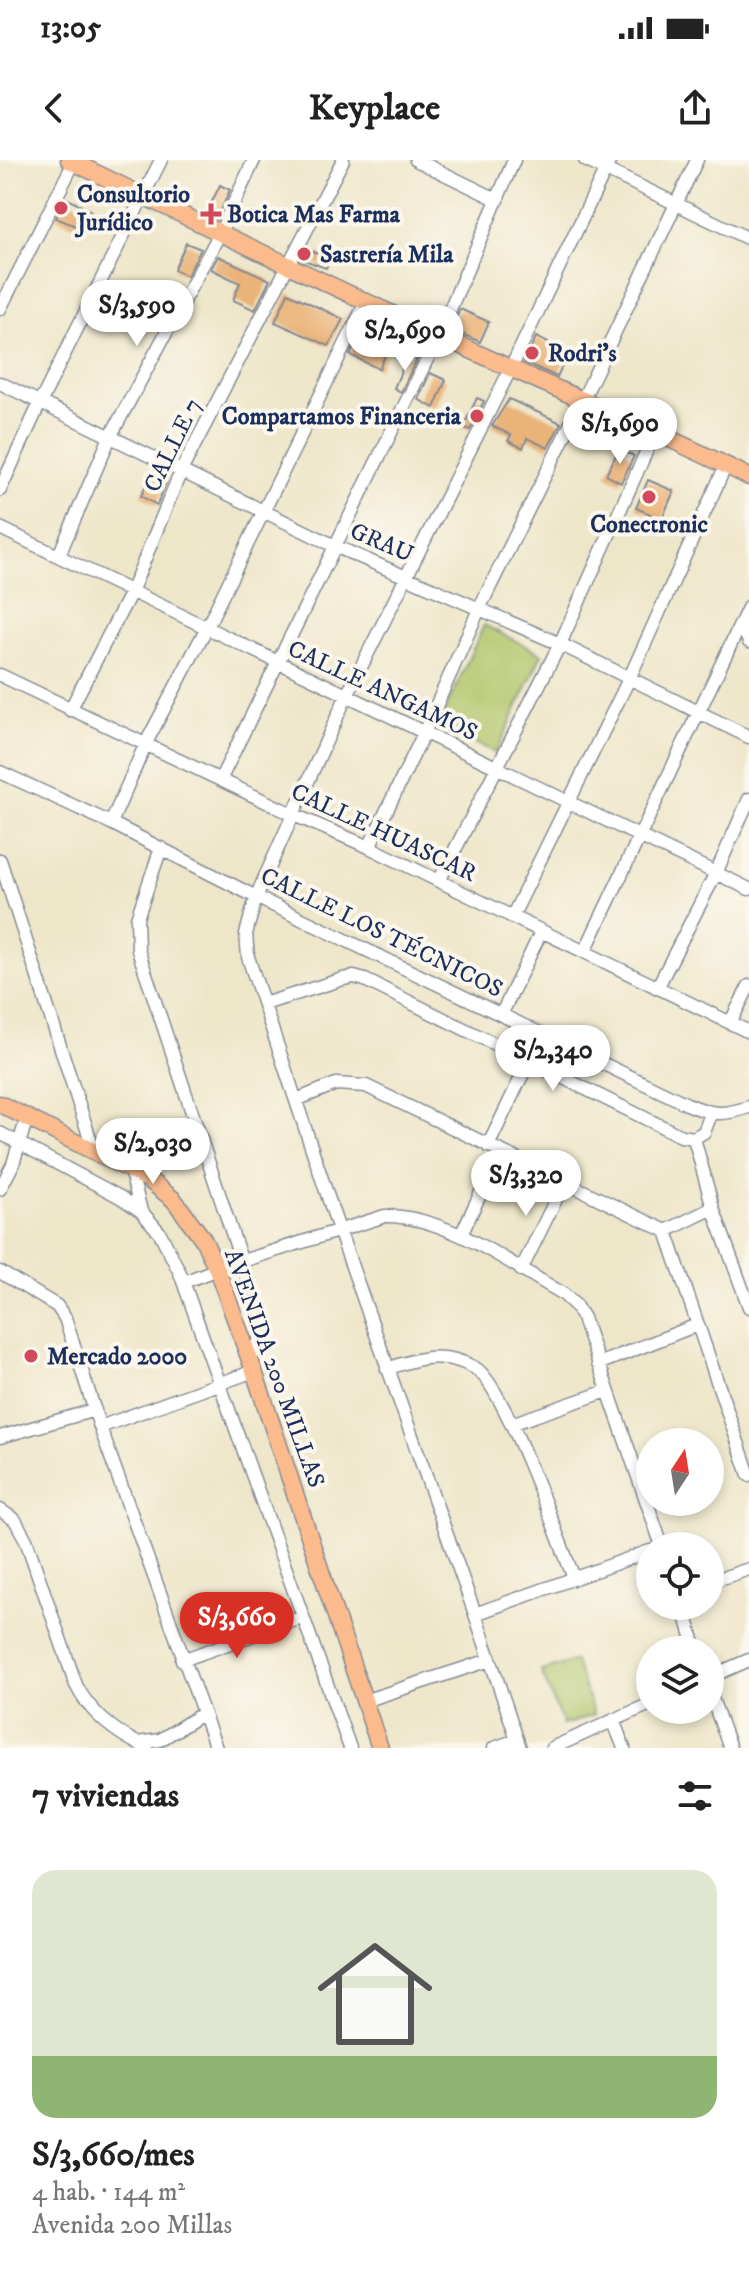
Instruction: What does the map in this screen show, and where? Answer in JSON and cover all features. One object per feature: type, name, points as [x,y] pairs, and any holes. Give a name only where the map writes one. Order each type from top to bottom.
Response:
[{"type":"main road","points":[[73,161],[366,302],[656,430],[749,477]]},
{"type":"main road","name":"AVENIDA 200 MILLAS","points":[[0,1104],[130,1169],[161,1188],[188,1216],[217,1269],[380,1748]]},
{"type":"street","points":[[0,490],[161,160]]},
{"type":"street","points":[[59,555],[110,437],[220,233],[254,160]]},
{"type":"street","name":"CALLE 7","points":[[70,710],[132,590],[181,471],[343,160]]},
{"type":"street","points":[[221,778],[439,335],[514,160]]},
{"type":"street","points":[[585,160],[608,165],[676,204],[749,239]]},
{"type":"street","points":[[369,847],[480,607],[697,160]]},
{"type":"street","points":[[0,309],[73,161]]},
{"type":"street","points":[[422,161],[498,200]]},
{"type":"street","points":[[494,1748],[518,1744],[339,1230],[248,957],[246,934],[256,897],[346,697],[511,368],[608,165]]},
{"type":"street","points":[[111,823],[146,743],[206,629],[366,302]]},
{"type":"street","name":"GRAU","points":[[0,383],[337,547],[480,607],[749,737]]},
{"type":"street","points":[[439,881],[560,644],[656,430]]},
{"type":"street","points":[[512,917],[629,679],[726,465]]},
{"type":"street","name":"CALLE ANGAMOS","points":[[0,528],[749,889]]},
{"type":"street","points":[[585,951],[749,606]]},
{"type":"street","points":[[741,623],[749,642]]},
{"type":"street","name":"CALLE HUASCAR","points":[[0,675],[294,815],[369,847],[749,1032]]},
{"type":"street","name":"CALLE LOS TÉCNICOS","points":[[0,772],[711,1114]]},
{"type":"street","points":[[657,988],[716,873],[749,799]]},
{"type":"street","points":[[100,1427],[220,1384],[252,1367],[259,1342],[261,1320],[138,950],[137,918],[161,848]]},
{"type":"street","points":[[1,866],[94,1151]]},
{"type":"street","points":[[502,1013],[541,932]]},
{"type":"street","points":[[264,1004],[354,977],[681,1136],[694,1138],[704,1132],[711,1114],[729,1114],[749,1107]]},
{"type":"street","points":[[730,1023],[749,986]]},
{"type":"street","points":[[461,1235],[542,1034]]},
{"type":"street","points":[[296,1100],[336,1084],[366,1086],[666,1231],[749,1475]]},
{"type":"street","points":[[0,1189],[21,1144],[27,1117]]},
{"type":"street","points":[[0,1133],[120,1197],[141,1211],[160,1233],[184,1282],[301,1618],[350,1748]]},
{"type":"street","points":[[694,1138],[713,1208],[749,1307]]},
{"type":"street","points":[[0,1158],[13,1164]]},
{"type":"street","points":[[130,1169],[141,1211]]},
{"type":"street","points":[[521,1270],[564,1183]]},
{"type":"street","points":[[666,1231],[713,1208]]},
{"type":"street","points":[[184,1282],[385,1216],[400,1216],[461,1235],[562,1293],[575,1305],[583,1318],[657,1532]]},
{"type":"street","points":[[0,1272],[57,1306],[65,1318],[100,1427],[216,1748]]},
{"type":"street","points":[[598,1364],[697,1325]]},
{"type":"street","points":[[387,1369],[432,1355],[474,1367],[485,1375],[511,1424],[574,1578]]},
{"type":"street","points":[[511,1424],[607,1391]]},
{"type":"street","points":[[0,1437],[95,1410]]},
{"type":"street","points":[[0,1510],[15,1520],[26,1540],[83,1700],[103,1721],[140,1746],[160,1740],[202,1714]]},
{"type":"street","points":[[475,1614],[636,1556]]},
{"type":"street","points":[[724,1577],[749,1569]]},
{"type":"street","points":[[182,1660],[301,1618]]},
{"type":"street","points":[[364,1701],[490,1660]]},
{"type":"street","points":[[724,1671],[749,1660]]},
{"type":"street","points":[[552,1748],[636,1710]]},
{"type":"street","points":[[613,1720],[624,1748]]},
{"type":"street","points":[[721,1724],[730,1748]]},
{"type":"green space","points":[[484,625],[542,654],[496,753],[438,726]]},
{"type":"green space","points":[[575,1661],[594,1715],[563,1725],[541,1671]]},
{"type":"building","points":[[220,185],[230,190],[217,219],[206,214]]},
{"type":"building","points":[[66,198],[91,211],[83,229],[56,218]]},
{"type":"building","points":[[186,243],[201,249],[187,276],[174,270]]},
{"type":"building","points":[[307,249],[330,259],[326,268],[301,259]]},
{"type":"building","points":[[218,256],[270,280],[255,310],[233,300],[240,283],[211,269]]},
{"type":"building","points":[[288,293],[343,319],[329,346],[275,322]]},
{"type":"building","points":[[460,309],[489,322],[480,342],[451,329]]},
{"type":"building","points":[[363,328],[392,340],[379,369],[350,355]]},
{"type":"building","points":[[536,337],[568,353],[557,377],[524,362]]},
{"type":"building","points":[[408,355],[417,359],[401,392],[394,388]]},
{"type":"building","points":[[430,373],[446,380],[434,408],[418,399]]},
{"type":"building","points":[[477,398],[484,401],[470,430],[463,427]]},
{"type":"building","points":[[509,399],[561,423],[548,448],[527,438],[523,448],[508,441],[511,435],[492,426]]},
{"type":"building","points":[[619,449],[634,456],[621,483],[606,475]]},
{"type":"building","points":[[154,468],[169,475],[157,505],[141,496]]},
{"type":"building","points":[[648,480],[674,491],[662,519],[636,508]]},
{"type":"place","name":"Consultorio Jurídico","points":[[61,208]]},
{"type":"place","name":"Botica Mas Farma","points":[[211,214]]},
{"type":"place","name":"Sastrería Mila","points":[[304,254]]},
{"type":"place","name":"Rodri's","points":[[532,353]]},
{"type":"place","name":"Compartamos Financeria","points":[[477,416]]},
{"type":"place","name":"Conectronic","points":[[649,497]]},
{"type":"place","name":"Mercado 2000","points":[[31,1356]]}]
